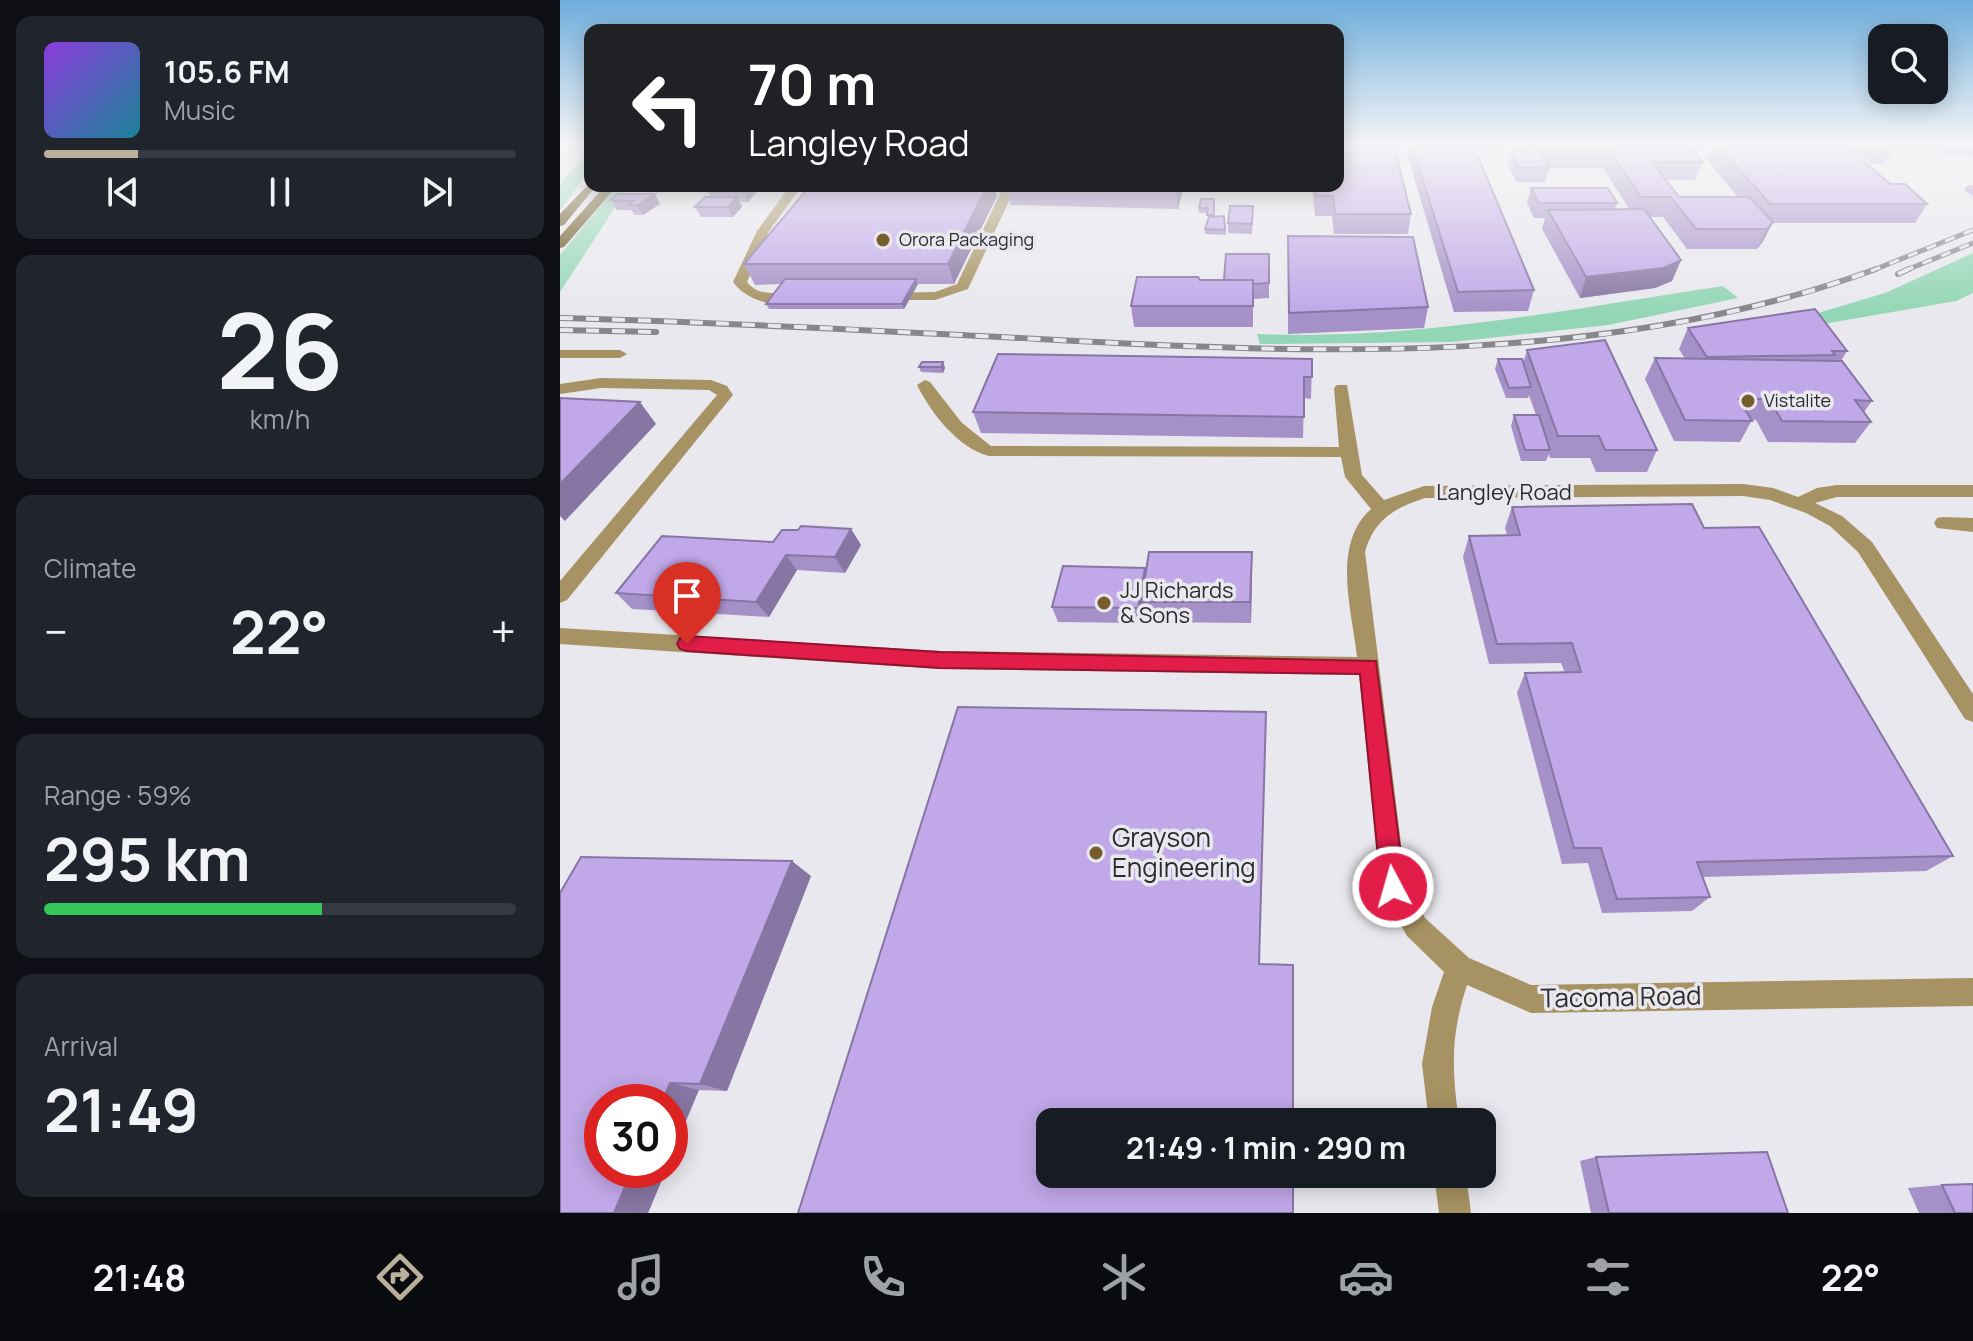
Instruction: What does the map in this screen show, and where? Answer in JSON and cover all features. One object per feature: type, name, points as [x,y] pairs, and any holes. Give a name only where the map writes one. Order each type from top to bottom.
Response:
[{"type":"main road","points":[[560,222],[579,199]]},
{"type":"main road","points":[[560,244],[600,199]]},
{"type":"street","points":[[787,199],[759,236],[740,282],[751,294],[766,298],[811,298]]},
{"type":"street","points":[[869,297],[945,295],[963,286],[1004,199]]},
{"type":"street","points":[[560,354],[620,354]]},
{"type":"street","points":[[560,389],[601,383],[711,385],[722,389],[725,395],[560,595]]},
{"type":"street","points":[[925,385],[969,439],[979,448],[989,451],[1348,452]]},
{"type":"street","points":[[560,636],[940,660],[1369,666],[1356,552],[1361,530],[1382,509],[1360,487],[1348,452],[1342,388]]},
{"type":"street","name":"Langley Road","points":[[1382,509],[1399,499],[1424,492],[1743,490],[1773,494],[1836,521],[1865,547],[1973,712]]},
{"type":"street","points":[[1799,504],[1823,492],[1973,491]]},
{"type":"street","points":[[1943,523],[1973,525]]},
{"type":"street","name":"Tacoma Road","points":[[1369,666],[1393,887],[1416,927],[1459,968],[1531,999],[1973,992]]},
{"type":"street","points":[[1442,1108],[1437,1064],[1446,1007],[1459,968]]},
{"type":"street","points":[[1452,1188],[1455,1213]]},
{"type":"green space","points":[[560,199],[569,199],[560,210]]},
{"type":"green space","points":[[607,199],[621,199],[560,292],[560,255]]},
{"type":"green space","points":[[1973,253],[1973,293],[1956,301],[1724,341],[1885,293]]},
{"type":"green space","points":[[1723,286],[1738,298],[1608,325],[1452,342],[1260,344],[1257,334],[1316,335],[1433,328]]},
{"type":"building","points":[[647,199],[637,205],[628,205],[634,201],[611,200]]},
{"type":"building","points":[[703,199],[736,199],[728,207],[695,207]]},
{"type":"building","name":"Orora Packaging","points":[[799,199],[981,199],[948,264],[744,264]]},
{"type":"building","points":[[1201,199],[1214,199],[1214,215],[1207,215],[1208,208],[1199,208]]},
{"type":"building","points":[[1333,199],[1407,199],[1411,214],[1335,214]]},
{"type":"building","points":[[1429,199],[1496,199],[1534,290],[1458,292]]},
{"type":"building","points":[[1536,199],[1614,199],[1617,203],[1538,203]]},
{"type":"building","points":[[1672,199],[1751,199],[1773,222],[1767,229],[1696,229]]},
{"type":"building","points":[[1765,199],[1921,199],[1927,204],[1770,204]]},
{"type":"building","points":[[1230,206],[1253,206],[1252,224],[1228,223]]},
{"type":"building","points":[[1644,209],[1681,260],[1664,268],[1586,277],[1548,210]]},
{"type":"building","points":[[1224,216],[1225,230],[1205,229],[1209,217]]},
{"type":"building","points":[[1288,236],[1413,237],[1428,307],[1289,313]]},
{"type":"building","points":[[1226,254],[1269,254],[1269,283],[1224,280]]},
{"type":"building","points":[[1137,277],[1253,280],[1253,306],[1131,306]]},
{"type":"building","points":[[785,279],[916,279],[902,304],[766,304]]},
{"type":"building","points":[[1815,309],[1847,351],[1832,351],[1835,355],[1707,357],[1688,328]]},
{"type":"building","points":[[1605,340],[1657,450],[1605,450],[1599,436],[1558,436],[1527,350]]},
{"type":"building","points":[[998,354],[1312,359],[1312,377],[1304,377],[1304,417],[973,412]]},
{"type":"building","points":[[1655,358],[1842,361],[1872,401],[1855,400],[1871,422],[1782,421],[1769,399],[1739,399],[1752,421],[1685,420]]},
{"type":"building","points":[[1498,359],[1522,359],[1531,387],[1509,388]]},
{"type":"building","points":[[922,362],[943,362],[941,367],[919,367]]},
{"type":"building","points":[[560,398],[640,402],[560,484]]},
{"type":"building","points":[[1514,415],[1539,415],[1550,450],[1525,450]]},
{"type":"building","points":[[1692,504],[1704,528],[1759,527],[1953,856],[1697,862],[1710,897],[1617,899],[1601,848],[1574,848],[1525,673],[1581,672],[1572,643],[1497,644],[1469,536],[1520,535],[1512,507]]},
{"type":"building","points":[[801,526],[851,529],[835,557],[786,555],[756,602],[616,593],[662,536],[773,542],[782,530],[798,530]]},
{"type":"building","points":[[1149,552],[1252,552],[1250,602],[1141,602]]},
{"type":"building","points":[[1063,566],[1145,568],[1138,608],[1052,607]]},
{"type":"building","name":"Grayson Engineering","points":[[958,707],[1266,712],[1259,964],[1293,965],[1293,1108],[1036,1108],[1036,1188],[1293,1188],[1293,1213],[798,1213]]},
{"type":"building","points":[[581,857],[792,861],[700,1084],[584,1084],[584,1188],[624,1188],[614,1213],[560,1213],[560,893]]},
{"type":"building","points":[[1767,1152],[1788,1213],[1609,1213],[1596,1157]]},
{"type":"building","points":[[1973,1184],[1973,1213],[1955,1213],[1942,1185]]},
{"type":"railway","points":[[1876,269],[1973,230]]},
{"type":"railway","points":[[1904,271],[1973,243]]},
{"type":"railway","points":[[560,318],[1250,348],[1462,346],[1568,338],[1673,323],[1775,301],[1876,269]]},
{"type":"railway","points":[[1871,271],[1876,269]]},
{"type":"railway","points":[[1898,274],[1909,269]]},
{"type":"railway","points":[[560,330],[656,332]]},
{"type":"place","name":"Orora Packaging","points":[[883,240]]},
{"type":"place","name":"Vistalite","points":[[1748,401]]},
{"type":"place","name":"JJ Richards & Sons","points":[[1104,603]]},
{"type":"place","name":"Grayson Engineering","points":[[1096,853]]},
{"type":"route","points":[[687,644],[940,660],[1369,666],[1393,887]]}]
